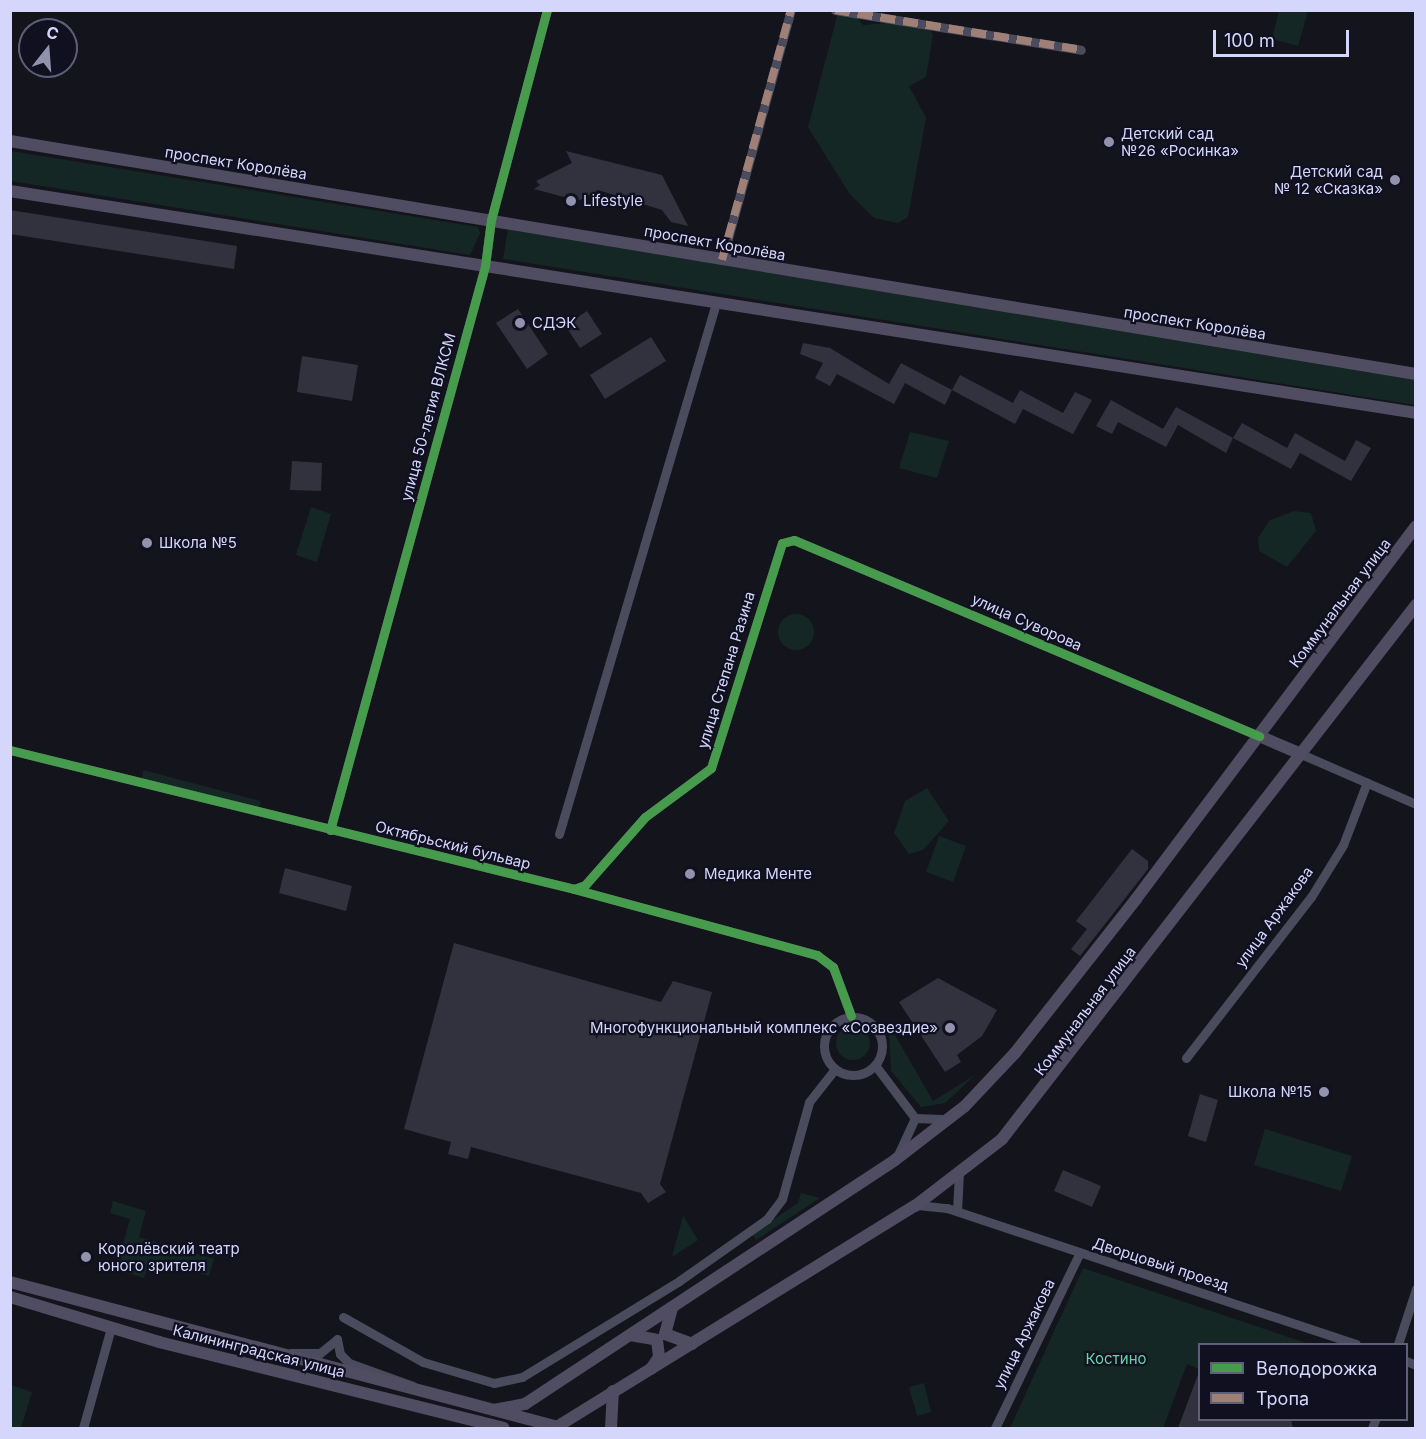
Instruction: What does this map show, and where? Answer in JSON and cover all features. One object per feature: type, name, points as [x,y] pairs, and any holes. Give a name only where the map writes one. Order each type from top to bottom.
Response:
[{"type":"main road","name":"проспект Королёва","points":[[10,141],[1416,374]]},
{"type":"main road","points":[[10,191],[1416,413]]},
{"type":"main road","name":"Коммунальная улица","points":[[525,1404],[896,1160],[951,1119],[1048,1012],[1416,526]]},
{"type":"main road","name":"Коммунальная улица","points":[[559,1428],[613,1391],[915,1206],[1002,1139],[1051,1081],[1416,605]]},
{"type":"main road","points":[[1259,736],[1301,754]]},
{"type":"main road","name":"Калининградская улица","points":[[10,1282],[115,1312],[494,1410],[535,1425],[559,1428]]},
{"type":"main road","name":"Калининградская улица","points":[[10,1297],[111,1328],[500,1428]]},
{"type":"main road","points":[[673,1307],[665,1334],[692,1344]]},
{"type":"main road","points":[[111,1328],[115,1312]]},
{"type":"main road","points":[[628,1336],[657,1340],[659,1357],[650,1370]]},
{"type":"main road","points":[[611,1428],[613,1391]]},
{"type":"main road","points":[[525,1404],[535,1425]]},
{"type":"main road","name":"Калининградская улица","points":[[494,1410],[525,1404]]},
{"type":"street","name":"улица 50-летия ВЛКСМ","points":[[330,830],[485,266],[491,220],[547,10]]},
{"type":"street","points":[[722,260],[791,10]]},
{"type":"street","points":[[835,10],[1081,50]]},
{"type":"street","points":[[558,834],[716,303]]},
{"type":"street","name":"улица Суворова","points":[[782,543],[794,540],[863,567],[1259,736]]},
{"type":"street","name":"улица Степана Разина","points":[[574,889],[585,885],[645,817],[711,768],[782,543]]},
{"type":"street","name":"Октябрьский бульвар","points":[[10,750],[574,889],[817,955],[833,967],[851,1016]]},
{"type":"street","points":[[1301,754],[1416,804]]},
{"type":"street","name":"улица Аржакова","points":[[1186,1058],[1311,897],[1342,845],[1367,783]]},
{"type":"street","points":[[851,1016],[879,1032],[881,1055],[875,1065],[852,1075],[835,1069],[824,1050],[825,1039],[831,1027],[851,1016]]},
{"type":"street","points":[[875,1065],[915,1118]]},
{"type":"street","points":[[343,1317],[371,1328],[423,1362],[494,1383],[522,1377],[680,1281],[767,1219],[782,1199],[808,1102],[835,1069]]},
{"type":"street","points":[[915,1118],[951,1119]]},
{"type":"street","points":[[896,1160],[915,1118]]},
{"type":"street","points":[[957,1211],[959,1173]]},
{"type":"street","name":"Дворцовый проезд","points":[[915,1206],[957,1211],[1353,1343]]},
{"type":"street","name":"улица Аржакова","points":[[995,1428],[1080,1252]]},
{"type":"street","points":[[1398,1343],[1416,1289]]},
{"type":"street","points":[[82,1428],[111,1328]]},
{"type":"street","name":"Калининградская улица","points":[[273,1353],[320,1353],[337,1339],[340,1354],[349,1362],[392,1374],[420,1391]]},
{"type":"green space","points":[[843,11],[854,13],[863,25],[924,20],[933,35],[926,77],[909,86],[926,118],[908,217],[898,223],[874,218],[849,193],[808,127],[837,16]]},
{"type":"green space","points":[[1279,11],[1308,11],[1298,46],[1272,39]]},
{"type":"green space","points":[[11,151],[478,227],[480,233],[470,255],[11,181]]},
{"type":"green space","points":[[508,229],[1415,378],[1415,405],[503,259]]},
{"type":"green space","points":[[910,432],[949,441],[937,478],[899,468]]},
{"type":"green space","points":[[311,507],[331,514],[317,562],[296,555]]},
{"type":"green space","points":[[1294,511],[1311,513],[1316,531],[1287,567],[1259,551],[1258,538],[1270,520]]},
{"type":"green space","points":[[796,614],[808,620],[814,632],[808,644],[796,650],[784,644],[778,632],[784,620]]},
{"type":"green space","points":[[143,770],[261,801],[258,810],[142,782]]},
{"type":"green space","points":[[927,788],[949,821],[923,850],[909,854],[894,833],[905,801]]},
{"type":"green space","points":[[939,836],[966,846],[953,882],[926,872]]},
{"type":"green space","points":[[853,1026],[865,1031],[870,1043],[865,1055],[853,1060],[841,1055],[836,1043],[841,1031]]},
{"type":"green space","points":[[889,1035],[895,1035],[933,1101],[975,1075],[945,1103],[921,1107],[891,1071]]},
{"type":"green space","points":[[1265,1129],[1352,1156],[1341,1191],[1254,1165]]},
{"type":"green space","points":[[801,1193],[820,1198],[756,1240],[752,1234],[798,1203]]},
{"type":"green space","points":[[113,1201],[146,1211],[139,1237],[214,1259],[209,1276],[150,1259],[144,1278],[116,1270],[130,1219],[110,1213]]},
{"type":"green space","points":[[683,1216],[698,1240],[672,1257]]},
{"type":"green space","name":"Костино","points":[[1083,1268],[1306,1343],[1198,1343],[1198,1369],[1187,1364],[1163,1428],[1010,1428]]},
{"type":"green space","points":[[924,1383],[931,1412],[917,1416],[909,1387]]},
{"type":"green space","points":[[11,1385],[32,1392],[21,1428],[11,1428]]},
{"type":"building","points":[[566,151],[662,175],[688,226],[671,222],[662,210],[598,190],[569,206],[564,197],[534,189],[540,185],[536,181],[572,163]]},
{"type":"building","points":[[10,210],[237,246],[234,269],[10,234]]},
{"type":"building","points":[[518,309],[548,354],[527,369],[496,323]]},
{"type":"building","points":[[587,311],[602,334],[580,348],[565,325]]},
{"type":"building","points":[[651,337],[666,361],[605,399],[590,375]]},
{"type":"building","points":[[803,343],[830,348],[889,384],[901,363],[952,390],[945,405],[905,383],[894,404],[837,374],[830,386],[815,378],[823,363],[800,354]]},
{"type":"building","points":[[302,356],[358,365],[352,401],[297,392]]},
{"type":"building","points":[[960,375],[1013,403],[1020,390],[1063,413],[1075,392],[1092,400],[1073,434],[1023,409],[1015,424],[952,390]]},
{"type":"building","points":[[1111,400],[1163,429],[1176,407],[1233,438],[1226,453],[1178,425],[1166,447],[1118,422],[1112,434],[1096,426]]},
{"type":"building","points":[[1242,423],[1287,448],[1295,433],[1345,461],[1356,440],[1371,448],[1351,481],[1300,453],[1291,469],[1233,438]]},
{"type":"building","points":[[292,461],[322,463],[321,491],[290,490]]},
{"type":"building","points":[[1132,849],[1148,861],[1148,869],[1080,956],[1071,949],[1087,929],[1076,921]]},
{"type":"building","points":[[285,868],[352,886],[346,911],[279,893]]},
{"type":"building","points":[[454,943],[661,1002],[673,981],[712,992],[660,1184],[666,1192],[648,1203],[641,1193],[471,1147],[468,1159],[448,1154],[451,1142],[404,1129]]},
{"type":"building","name":"Многофункциональный комплекс «Созвездие»","points":[[938,978],[997,1010],[982,1036],[957,1055],[961,1062],[945,1072],[899,1002]]},
{"type":"building","points":[[1200,1094],[1218,1100],[1206,1142],[1188,1136]]},
{"type":"building","points":[[1063,1170],[1101,1186],[1092,1207],[1054,1191]]},
{"type":"building","points":[[1198,1375],[1198,1421],[1291,1421],[1293,1428],[1178,1428]]},
{"type":"marked path","points":[[722,260],[791,10]]},
{"type":"marked path","points":[[835,10],[1081,50]]},
{"type":"cycle path","points":[[330,830],[485,266],[491,220],[547,10]]},
{"type":"cycle path","points":[[574,889],[585,885],[645,817],[711,768],[782,543],[794,540],[1259,736]]},
{"type":"cycle path","points":[[10,750],[574,889],[817,955],[833,967],[851,1016]]},
{"type":"place","name":"Детский сад №26 «Росинка»","points":[[1109,142]]},
{"type":"place","name":"Детский сад № 12 «Сказка»","points":[[1395,180]]},
{"type":"place","name":"Lifestyle","points":[[571,201]]},
{"type":"place","name":"СДЭК","points":[[520,323]]},
{"type":"place","name":"Школа №5","points":[[147,543]]},
{"type":"place","name":"Медика Менте","points":[[690,874]]},
{"type":"place","name":"Многофункциональный комплекс «Созвездие»","points":[[950,1028]]},
{"type":"place","name":"Школа №15","points":[[1324,1092]]},
{"type":"place","name":"Королёвский театр юного зрителя","points":[[86,1257]]}]
